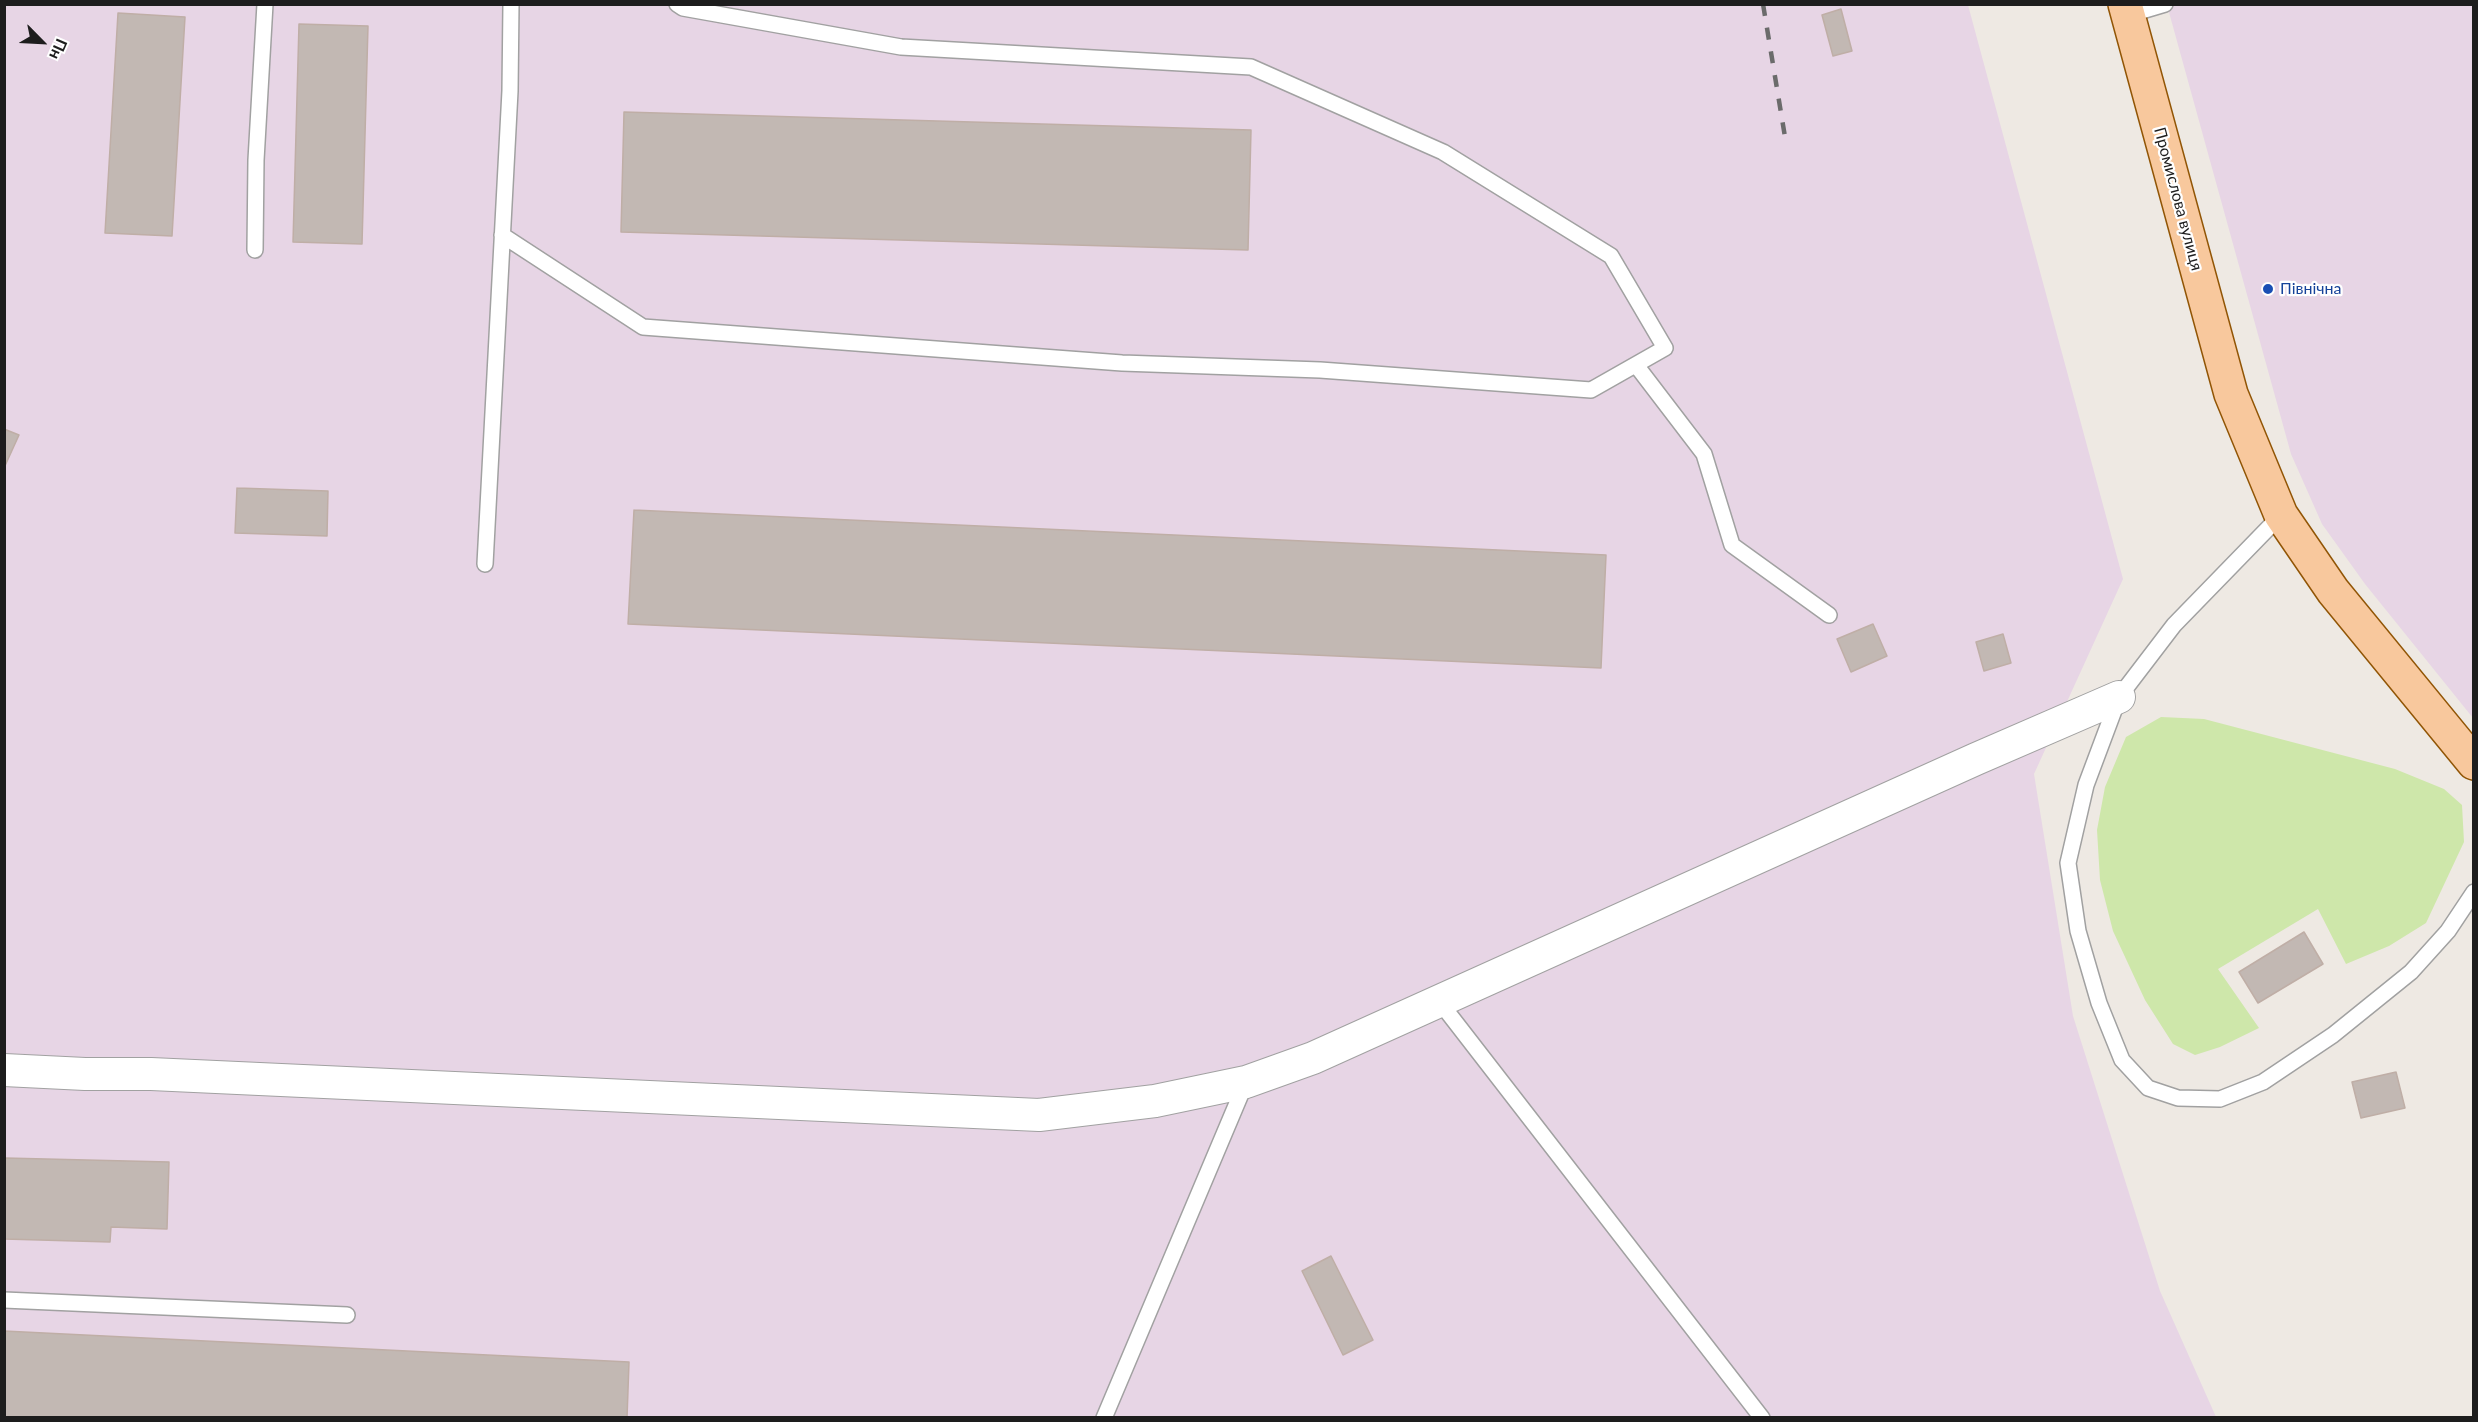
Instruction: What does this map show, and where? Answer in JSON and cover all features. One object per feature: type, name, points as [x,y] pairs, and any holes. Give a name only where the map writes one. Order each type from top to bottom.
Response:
[{"type":"main road","name":"Промислова вулиця","points":[[2127,10],[2230,394],[2281,515],[2333,591],[2474,763]]},
{"type":"street","points":[[4,1070],[84,1074],[151,1074],[1039,1115],[1155,1101],[1246,1082],[1313,1058],[1976,759],[2119,697]]},
{"type":"lane","points":[[255,250],[256,160],[265,4]]},
{"type":"lane","points":[[485,564],[512,4]]},
{"type":"lane","points":[[502,235],[643,327],[1122,363],[1320,370],[1591,390],[1665,348],[1611,256],[1443,152],[1251,67],[901,47],[682,8],[677,4]]},
{"type":"lane","points":[[2127,10],[2165,4]]},
{"type":"lane","points":[[1636,365],[1704,454],[1732,545],[1829,615]]},
{"type":"lane","points":[[2281,515],[2174,625],[2119,697],[2086,785],[2068,862],[2078,931],[2099,1004],[2122,1060],[2148,1088],[2178,1098],[2220,1099],[2264,1082],[2333,1035],[2411,972],[2448,931],[2474,892]]},
{"type":"lane","points":[[1439,1001],[1762,1418]]},
{"type":"lane","points":[[1104,1418],[1246,1082]]},
{"type":"lane","points":[[4,1300],[346,1315]]},
{"type":"shaded area","points":[[5,5],[1968,5],[2123,579],[2034,774],[2073,1016],[2160,1291],[2216,1417],[5,1418]]},
{"type":"shaded area","points":[[2167,5],[2473,5],[2473,718],[2365,584],[2322,524],[2291,454]]},
{"type":"green space","points":[[2161,717],[2204,719],[2395,769],[2444,789],[2462,805],[2464,842],[2426,923],[2389,946],[2346,964],[2318,909],[2218,969],[2259,1028],[2220,1047],[2195,1055],[2173,1044],[2145,1000],[2113,931],[2100,880],[2097,830],[2105,787],[2126,737]]},
{"type":"building","points":[[1841,9],[1852,51],[1833,56],[1822,15]]},
{"type":"building","points":[[118,13],[185,17],[172,236],[105,233]]},
{"type":"building","points":[[299,24],[368,26],[362,244],[293,242]]},
{"type":"building","points":[[624,112],[1251,130],[1248,250],[621,232]]},
{"type":"building","points":[[4,429],[19,435],[4,468]]},
{"type":"building","points":[[237,488],[328,491],[327,536],[235,533]]},
{"type":"building","points":[[634,510],[1606,555],[1601,668],[628,624]]},
{"type":"building","points":[[1873,624],[1887,656],[1851,672],[1837,639]]},
{"type":"building","points":[[2003,634],[2011,663],[1984,671],[1976,642]]},
{"type":"building","points":[[2304,932],[2323,964],[2258,1003],[2239,972]]},
{"type":"building","points":[[2396,1072],[2405,1108],[2361,1118],[2352,1082]]},
{"type":"building","points":[[5,1158],[169,1162],[167,1229],[111,1227],[110,1242],[4,1239]]},
{"type":"building","points":[[1331,1256],[1373,1340],[1343,1355],[1302,1271]]},
{"type":"building","points":[[4,1331],[629,1362],[627,1418],[4,1418]]},
{"type":"railway","points":[[1763,4],[1785,137]]},
{"type":"place","name":"Північна","points":[[2268,289]]}]
